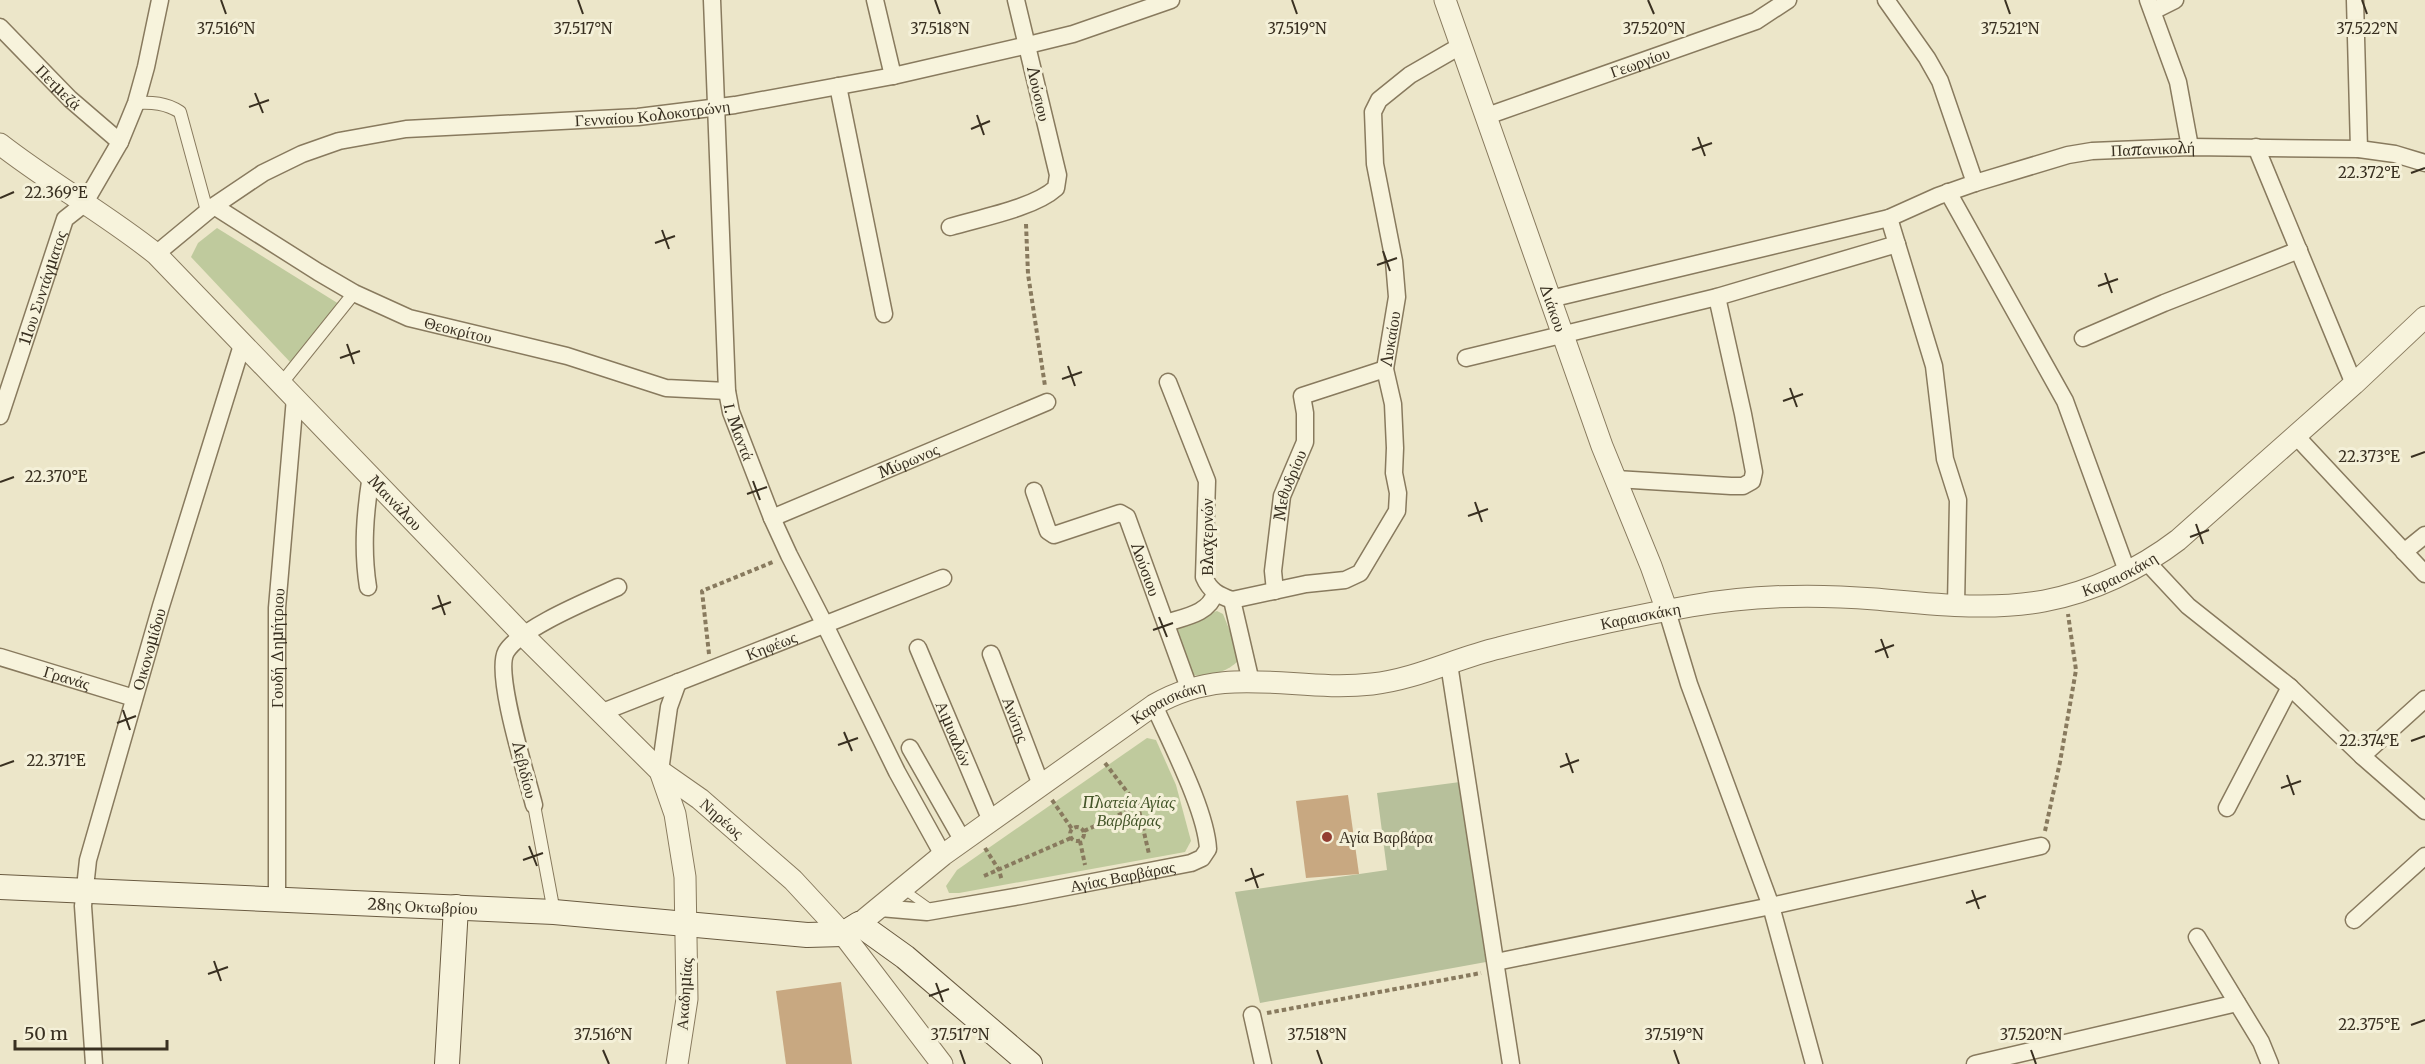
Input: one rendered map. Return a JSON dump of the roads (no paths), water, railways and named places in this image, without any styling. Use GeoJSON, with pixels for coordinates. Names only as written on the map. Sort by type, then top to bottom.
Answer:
{"type":"FeatureCollection","features":[{"type":"Feature","properties":{"kind":"main road","name":"28ης Οκτωβρίου"},"geometry":{"type":"LineString","coordinates":[[0,887],[554,912],[807,935],[851,929]]}},
{"type":"Feature","properties":{"kind":"main road"},"geometry":{"type":"LineString","coordinates":[[447,1064],[456,907]]}},
{"type":"Feature","properties":{"kind":"main road"},"geometry":{"type":"LineString","coordinates":[[851,929],[905,957],[1030,1064]]}},
{"type":"Feature","properties":{"kind":"street","name":"11ου Συντάγματος"},"geometry":{"type":"LineString","coordinates":[[0,416],[65,219],[84,204],[120,142],[136,103],[154,34],[160,0]]}},
{"type":"Feature","properties":{"kind":"street","name":"Ι. Μαντά"},"geometry":{"type":"LineString","coordinates":[[712,0],[727,391],[731,412],[772,518],[789,555],[897,772],[944,855]]}},
{"type":"Feature","properties":{"kind":"street"},"geometry":{"type":"LineString","coordinates":[[875,0],[893,75]]}},
{"type":"Feature","properties":{"kind":"street","name":"Λούσιου"},"geometry":{"type":"LineString","coordinates":[[950,226],[1030,203],[1048,195],[1056,188],[1058,175],[1016,0]]}},
{"type":"Feature","properties":{"kind":"street","name":"Γενναίου Κολοκοτρώνη"},"geometry":{"type":"LineString","coordinates":[[156,254],[210,209],[281,163],[321,147],[363,135],[431,127],[556,123],[638,117],[717,107],[838,86],[1028,45],[1073,34],[1171,0]]}},
{"type":"Feature","properties":{"kind":"street","name":"Διάκου"},"geometry":{"type":"LineString","coordinates":[[1445,0],[1562,334],[1666,611]]}},
{"type":"Feature","properties":{"kind":"street","name":"Γεωργίου"},"geometry":{"type":"LineString","coordinates":[[1487,116],[1756,21],[1788,0]]}},
{"type":"Feature","properties":{"kind":"street"},"geometry":{"type":"LineString","coordinates":[[1886,0],[1927,58],[1940,81],[1975,183]]}},
{"type":"Feature","properties":{"kind":"street"},"geometry":{"type":"LineString","coordinates":[[2175,0],[2150,5],[2178,82],[2190,147]]}},
{"type":"Feature","properties":{"kind":"street"},"geometry":{"type":"LineString","coordinates":[[2355,0],[2359,149]]}},
{"type":"Feature","properties":{"kind":"street","name":"Πετμεζά"},"geometry":{"type":"LineString","coordinates":[[0,27],[70,99],[120,142]]}},
{"type":"Feature","properties":{"kind":"street","name":"Λυκαίου"},"geometry":{"type":"LineString","coordinates":[[1232,600],[1306,584],[1345,579],[1360,573],[1397,511],[1393,404],[1385,369],[1397,297],[1394,261],[1375,164],[1373,112],[1379,100],[1410,75],[1462,45]]}},
{"type":"Feature","properties":{"kind":"street"},"geometry":{"type":"LineString","coordinates":[[838,86],[884,314]]}},
{"type":"Feature","properties":{"kind":"street"},"geometry":{"type":"LineString","coordinates":[[136,103],[162,104],[171,106],[180,112],[210,209]]}},
{"type":"Feature","properties":{"kind":"street","name":"Μαινάλου"},"geometry":{"type":"LineString","coordinates":[[0,144],[84,204],[130,233],[156,254],[242,345],[371,474],[524,636],[660,771],[675,814],[681,845],[685,877],[686,924]]}},
{"type":"Feature","properties":{"kind":"street","name":"Παπανικολή"},"geometry":{"type":"LineString","coordinates":[[1550,299],[1890,218],[1948,192],[2068,155],[2119,149],[2190,147],[2359,149],[2395,154],[2425,163]]}},
{"type":"Feature","properties":{"kind":"street"},"geometry":{"type":"LineString","coordinates":[[2256,147],[2354,384]]}},
{"type":"Feature","properties":{"kind":"street"},"geometry":{"type":"LineString","coordinates":[[1948,192],[2065,401],[2127,571]]}},
{"type":"Feature","properties":{"kind":"street","name":"Θεοκρίτου"},"geometry":{"type":"LineString","coordinates":[[210,209],[354,293],[409,318],[567,356],[666,388],[727,391]]}},
{"type":"Feature","properties":{"kind":"street"},"geometry":{"type":"LineString","coordinates":[[1890,218],[1934,366],[1945,459],[1958,500],[1956,606]]}},
{"type":"Feature","properties":{"kind":"street"},"geometry":{"type":"LineString","coordinates":[[1466,358],[1717,297],[1897,244]]}},
{"type":"Feature","properties":{"kind":"street"},"geometry":{"type":"LineString","coordinates":[[2083,338],[2164,303],[2299,250]]}},
{"type":"Feature","properties":{"kind":"street"},"geometry":{"type":"LineString","coordinates":[[288,391],[354,293]]}},
{"type":"Feature","properties":{"kind":"street"},"geometry":{"type":"LineString","coordinates":[[1616,479],[1728,486],[1743,486],[1752,481],[1754,472],[1745,423],[1717,297]]}},
{"type":"Feature","properties":{"kind":"street","name":"Καραισκάκη"},"geometry":{"type":"LineString","coordinates":[[851,929],[976,831],[1154,705],[1172,695],[1206,683],[1368,685],[1406,678],[1497,648],[1666,611],[1732,600],[1794,596],[1874,599],[1956,606],[2011,605],[2062,597],[2127,571],[2178,540],[2354,384],[2425,317]]}},
{"type":"Feature","properties":{"kind":"street","name":"Οικονομίδου"},"geometry":{"type":"LineString","coordinates":[[94,1064],[86,970],[83,889],[88,860],[134,698],[242,345]]}},
{"type":"Feature","properties":{"kind":"street","name":"Μεθυδρίου"},"geometry":{"type":"LineString","coordinates":[[1275,591],[1273,571],[1282,496],[1305,442],[1305,413],[1302,396],[1385,369]]}},
{"type":"Feature","properties":{"kind":"street","name":"Βλαχερνών"},"geometry":{"type":"LineString","coordinates":[[1168,382],[1207,481],[1204,577],[1208,586],[1215,593],[1232,600]]}},
{"type":"Feature","properties":{"kind":"street","name":"Γουδή Δημήτριου"},"geometry":{"type":"LineString","coordinates":[[277,900],[277,608],[288,391]]}},
{"type":"Feature","properties":{"kind":"street","name":"Μύρωνος"},"geometry":{"type":"LineString","coordinates":[[772,518],[1047,402]]}},
{"type":"Feature","properties":{"kind":"street"},"geometry":{"type":"LineString","coordinates":[[2296,436],[2425,574]]}},
{"type":"Feature","properties":{"kind":"street"},"geometry":{"type":"LineString","coordinates":[[368,587],[365,567],[364,515],[371,474]]}},
{"type":"Feature","properties":{"kind":"street","name":"Λούσιου"},"geometry":{"type":"LineString","coordinates":[[1034,491],[1048,531],[1054,535],[1120,513],[1127,517],[1189,688]]}},
{"type":"Feature","properties":{"kind":"street"},"geometry":{"type":"LineString","coordinates":[[2404,552],[2425,535]]}},
{"type":"Feature","properties":{"kind":"street"},"geometry":{"type":"LineString","coordinates":[[2146,561],[2188,606],[2290,687],[2362,756],[2425,811]]}},
{"type":"Feature","properties":{"kind":"street","name":"Κηφέως"},"geometry":{"type":"LineString","coordinates":[[600,713],[943,578]]}},
{"type":"Feature","properties":{"kind":"street","name":"Λεβιδίου"},"geometry":{"type":"LineString","coordinates":[[554,912],[534,805],[507,696],[503,672],[507,650],[524,636],[558,616],[618,587]]}},
{"type":"Feature","properties":{"kind":"street"},"geometry":{"type":"LineString","coordinates":[[1166,623],[1207,608],[1213,602],[1215,593]]}},
{"type":"Feature","properties":{"kind":"street"},"geometry":{"type":"LineString","coordinates":[[1232,600],[1251,682]]}},
{"type":"Feature","properties":{"kind":"street"},"geometry":{"type":"LineString","coordinates":[[1666,611],[1689,684],[1771,906],[1814,1064]]}},
{"type":"Feature","properties":{"kind":"street","name":"Αιμυαλών"},"geometry":{"type":"LineString","coordinates":[[918,648],[976,831]]}},
{"type":"Feature","properties":{"kind":"street","name":"Ανύτης"},"geometry":{"type":"LineString","coordinates":[[991,654],[1041,786]]}},
{"type":"Feature","properties":{"kind":"street","name":"Γρανάς"},"geometry":{"type":"LineString","coordinates":[[0,657],[134,698]]}},
{"type":"Feature","properties":{"kind":"street"},"geometry":{"type":"LineString","coordinates":[[1449,664],[1511,1064]]}},
{"type":"Feature","properties":{"kind":"street"},"geometry":{"type":"LineString","coordinates":[[660,771],[669,707],[678,682]]}},
{"type":"Feature","properties":{"kind":"street"},"geometry":{"type":"LineString","coordinates":[[2227,808],[2290,687]]}},
{"type":"Feature","properties":{"kind":"street"},"geometry":{"type":"LineString","coordinates":[[2362,756],[2425,699]]}},
{"type":"Feature","properties":{"kind":"street","name":"Αγίας Βαρβάρας"},"geometry":{"type":"LineString","coordinates":[[880,908],[908,912],[934,911],[1153,871],[1196,861],[1206,854],[1208,849],[1204,828],[1190,787],[1154,705]]}},
{"type":"Feature","properties":{"kind":"street"},"geometry":{"type":"LineString","coordinates":[[910,748],[976,831]]}},
{"type":"Feature","properties":{"kind":"street","name":"Νηρέως"},"geometry":{"type":"LineString","coordinates":[[660,771],[700,799],[851,929],[942,1064]]}},
{"type":"Feature","properties":{"kind":"street"},"geometry":{"type":"LineString","coordinates":[[1497,966],[2042,846]]}},
{"type":"Feature","properties":{"kind":"street"},"geometry":{"type":"LineString","coordinates":[[2354,920],[2425,856]]}},
{"type":"Feature","properties":{"kind":"street","name":"Ακαδημίας"},"geometry":{"type":"LineString","coordinates":[[677,1064],[687,999],[686,924]]}},
{"type":"Feature","properties":{"kind":"street"},"geometry":{"type":"LineString","coordinates":[[2197,937],[2260,1042],[2270,1064]]}},
{"type":"Feature","properties":{"kind":"street"},"geometry":{"type":"LineString","coordinates":[[1975,1064],[2237,1003]]}},
{"type":"Feature","properties":{"kind":"street"},"geometry":{"type":"LineString","coordinates":[[1252,1016],[1263,1064]]}},
{"type":"Feature","properties":{"kind":"lane"},"geometry":{"type":"LineString","coordinates":[[903,889],[934,911]]}},
{"type":"Feature","properties":{"kind":"place","name":"Αγία Βαρβάρα"},"geometry":{"type":"Point","coordinates":[1327,837]}},
{"type":"Feature","properties":{"kind":"park label","name":"Πλατεία Αγίας Βαρβάρας"},"geometry":{"type":"Point","coordinates":[1129,811]}}]}
